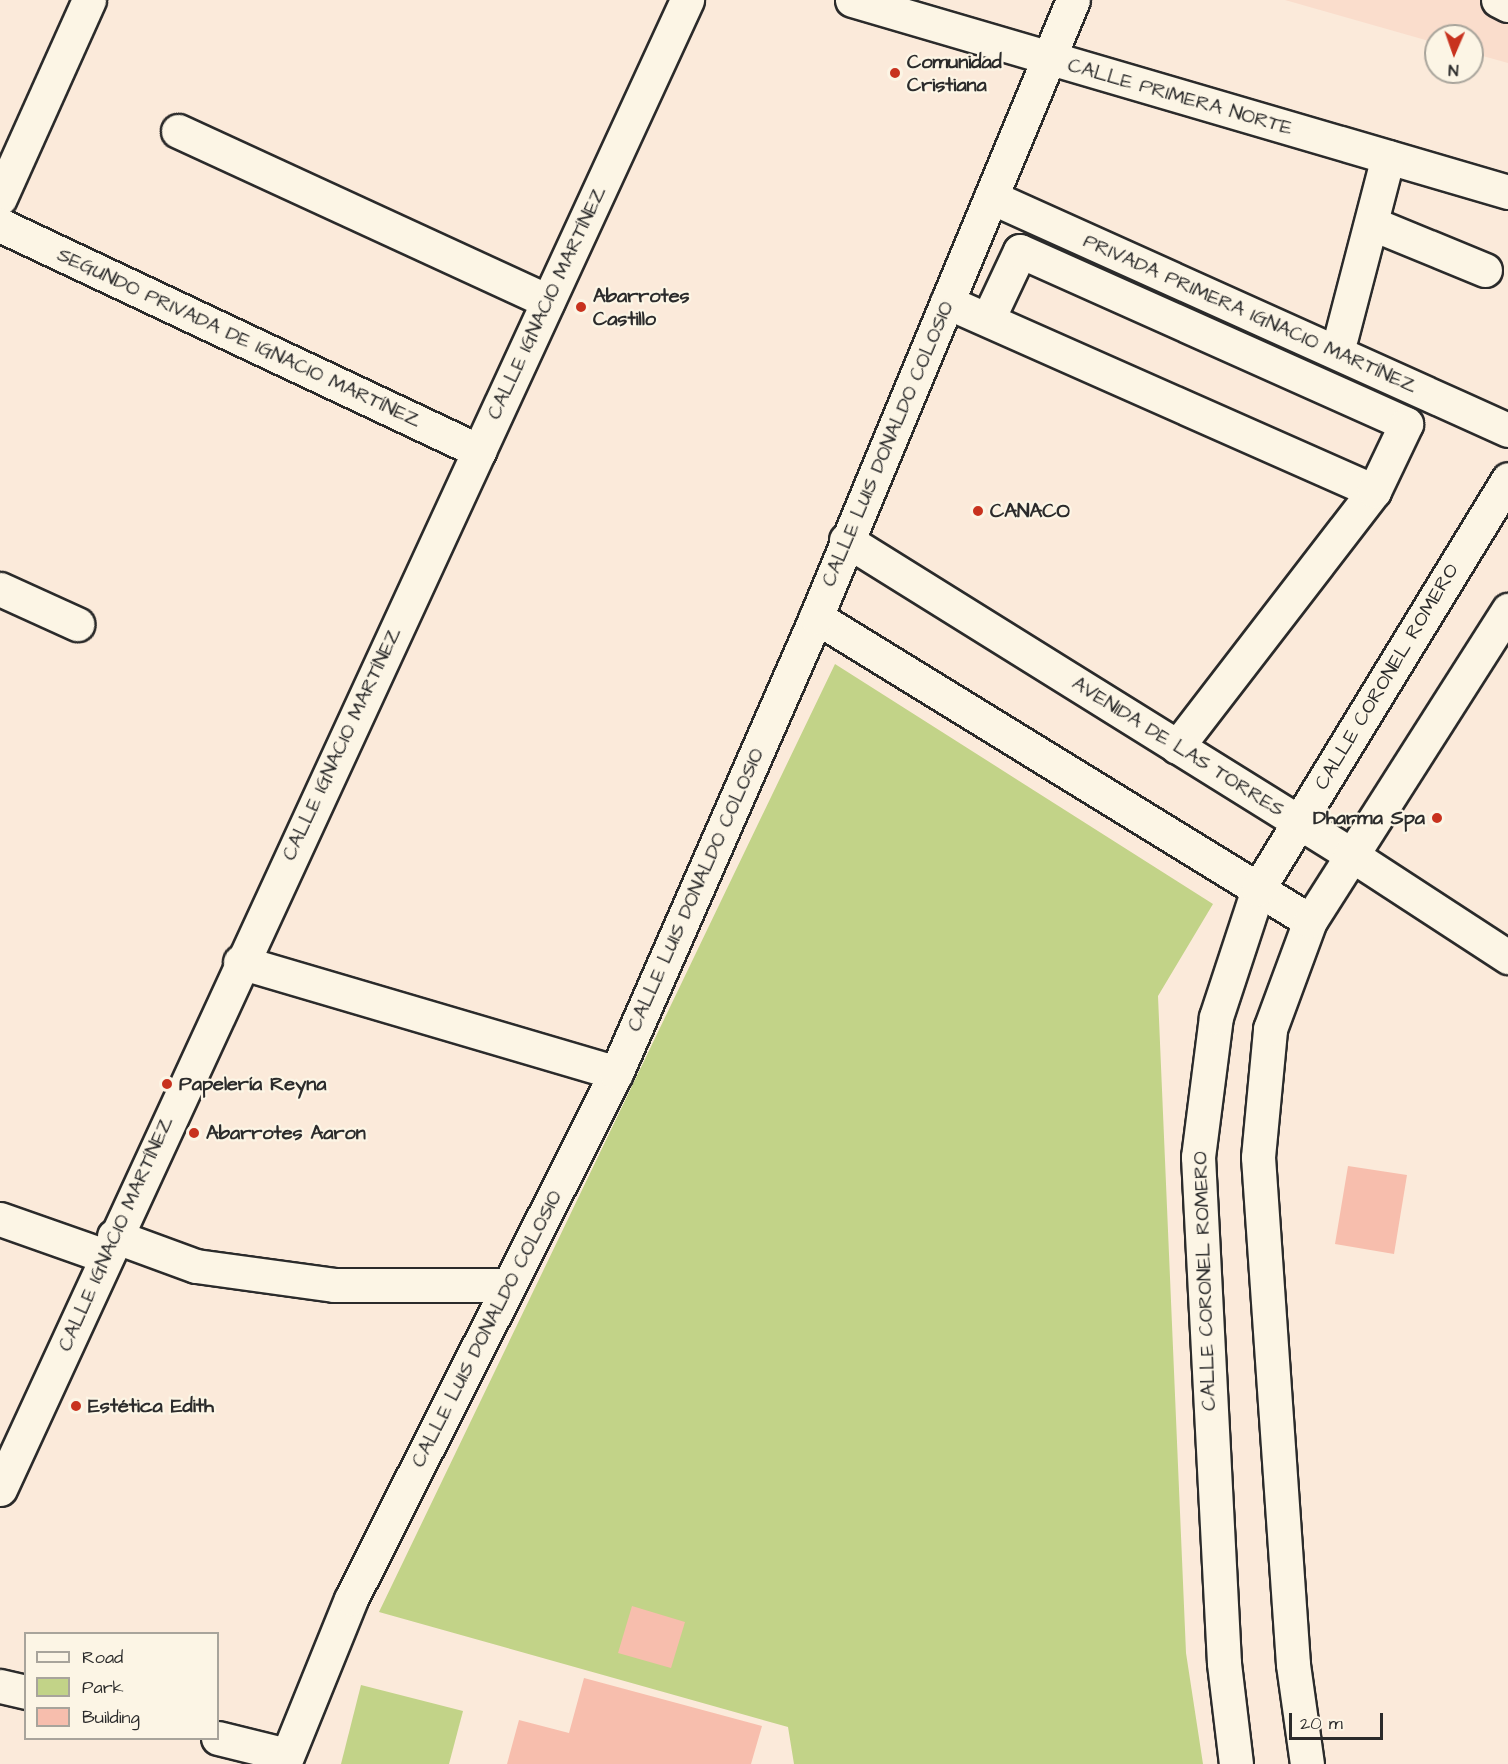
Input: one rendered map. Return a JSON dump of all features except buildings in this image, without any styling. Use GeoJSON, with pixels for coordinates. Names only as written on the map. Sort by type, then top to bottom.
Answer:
{"type":"FeatureCollection","features":[{"type":"Feature","properties":{"kind":"street"},"geometry":{"type":"LineString","coordinates":[[0,198],[89,0]]}},
{"type":"Feature","properties":{"kind":"street","name":"CALLE IGNACIO MARTÍNEZ"},"geometry":{"type":"LineString","coordinates":[[3,1475],[687,0]]}},
{"type":"Feature","properties":{"kind":"street","name":"CALLE PRIMERA NORTE"},"geometry":{"type":"LineString","coordinates":[[852,0],[1508,192]]}},
{"type":"Feature","properties":{"kind":"street","name":"CALLE LUIS DONALDO COLOSIO"},"geometry":{"type":"LineString","coordinates":[[285,1759],[351,1599],[615,1073],[816,617],[846,540],[1073,0]]}},
{"type":"Feature","properties":{"kind":"street"},"geometry":{"type":"LineString","coordinates":[[1498,0],[1508,5]]}},
{"type":"Feature","properties":{"kind":"street"},"geometry":{"type":"LineString","coordinates":[[178,131],[548,301]]}},
{"type":"Feature","properties":{"kind":"street"},"geometry":{"type":"LineString","coordinates":[[1341,337],[1373,224],[1388,158]]}},
{"type":"Feature","properties":{"kind":"street","name":"PRIVADA PRIMERA IGNACIO MARTÍNEZ"},"geometry":{"type":"LineString","coordinates":[[991,197],[1508,430]]}},
{"type":"Feature","properties":{"kind":"street"},"geometry":{"type":"LineString","coordinates":[[1373,224],[1485,270]]}},
{"type":"Feature","properties":{"kind":"street","name":"SEGUNDO PRIVADA DE IGNACIO MARTÍNEZ"},"geometry":{"type":"LineString","coordinates":[[0,225],[479,451]]}},
{"type":"Feature","properties":{"kind":"street"},"geometry":{"type":"LineString","coordinates":[[987,319],[1020,251],[1406,424],[1374,491],[1177,747]]}},
{"type":"Feature","properties":{"kind":"street"},"geometry":{"type":"LineString","coordinates":[[947,302],[1374,491]]}},
{"type":"Feature","properties":{"kind":"street","name":"CALLE CORONEL ROMERO"},"geometry":{"type":"LineString","coordinates":[[1236,1764],[1224,1662],[1198,1157],[1216,1017],[1258,889],[1508,479]]}},
{"type":"Feature","properties":{"kind":"street","name":"AVENIDA DE LAS TORRES"},"geometry":{"type":"LineString","coordinates":[[846,540],[1350,854],[1508,957]]}},
{"type":"Feature","properties":{"kind":"street"},"geometry":{"type":"LineString","coordinates":[[0,589],[77,624]]}},
{"type":"Feature","properties":{"kind":"street"},"geometry":{"type":"LineString","coordinates":[[816,617],[1310,921]]}},
{"type":"Feature","properties":{"kind":"street"},"geometry":{"type":"LineString","coordinates":[[1307,1764],[1293,1664],[1257,1157],[1270,1029],[1310,921],[1350,854],[1506,619]]}},
{"type":"Feature","properties":{"kind":"street"},"geometry":{"type":"LineString","coordinates":[[240,962],[615,1073]]}},
{"type":"Feature","properties":{"kind":"street"},"geometry":{"type":"LineString","coordinates":[[0,1219],[196,1266],[334,1285],[508,1285]]}},
{"type":"Feature","properties":{"kind":"street"},"geometry":{"type":"LineString","coordinates":[[0,1686],[24,1692]]}},
{"type":"Feature","properties":{"kind":"street"},"geometry":{"type":"LineString","coordinates":[[219,1738],[285,1759]]}},
{"type":"Feature","properties":{"kind":"shaded area"},"geometry":{"type":"Polygon","coordinates":[[[1285,0],[1508,0],[1508,63],[1484,56],[1484,24],[1424,24],[1424,40],[1285,0]]]}},
{"type":"Feature","properties":{"kind":"green space"},"geometry":{"type":"Polygon","coordinates":[[[835,664],[1213,904],[1158,996],[1186,1653],[1203,1764],[794,1764],[788,1727],[379,1612],[835,664]]]}},
{"type":"Feature","properties":{"kind":"green space"},"geometry":{"type":"Polygon","coordinates":[[[361,1685],[463,1711],[449,1764],[341,1764],[361,1685]]]}},
{"type":"Feature","properties":{"kind":"place","name":"Comunidad Cristiana"},"geometry":{"type":"Point","coordinates":[895,73]}},
{"type":"Feature","properties":{"kind":"place","name":"Abarrotes Castillo"},"geometry":{"type":"Point","coordinates":[581,307]}},
{"type":"Feature","properties":{"kind":"place","name":"CANACO"},"geometry":{"type":"Point","coordinates":[978,511]}},
{"type":"Feature","properties":{"kind":"place","name":"Dharma Spa"},"geometry":{"type":"Point","coordinates":[1437,818]}},
{"type":"Feature","properties":{"kind":"place","name":"Papelería Reyna"},"geometry":{"type":"Point","coordinates":[167,1084]}},
{"type":"Feature","properties":{"kind":"place","name":"Abarrotes Aaron"},"geometry":{"type":"Point","coordinates":[194,1133]}},
{"type":"Feature","properties":{"kind":"place","name":"Estética Edith"},"geometry":{"type":"Point","coordinates":[76,1406]}}]}
